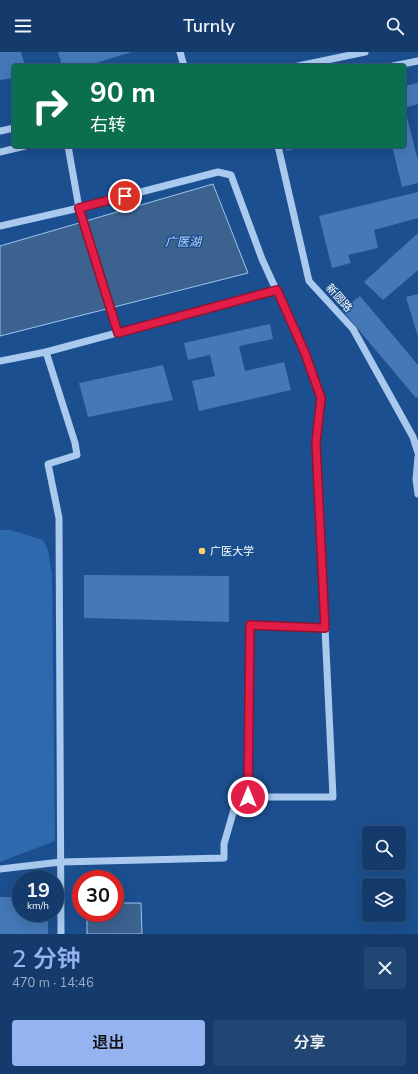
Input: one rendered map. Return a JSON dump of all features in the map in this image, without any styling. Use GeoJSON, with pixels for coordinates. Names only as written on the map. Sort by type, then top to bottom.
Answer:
{"type":"FeatureCollection","features":[{"type":"Feature","properties":{"kind":"street"},"geometry":{"type":"LineString","coordinates":[[180,52],[183,64]]}},
{"type":"Feature","properties":{"kind":"street"},"geometry":{"type":"LineString","coordinates":[[308,64],[365,52]]}},
{"type":"Feature","properties":{"kind":"street"},"geometry":{"type":"LineString","coordinates":[[401,64],[418,60]]}},
{"type":"Feature","properties":{"kind":"street"},"geometry":{"type":"LineString","coordinates":[[0,131],[12,128]]}},
{"type":"Feature","properties":{"kind":"street"},"geometry":{"type":"LineString","coordinates":[[0,152],[17,148]]}},
{"type":"Feature","properties":{"kind":"street"},"geometry":{"type":"LineString","coordinates":[[68,148],[79,208],[118,333]]}},
{"type":"Feature","properties":{"kind":"street","name":"新圆路"},"geometry":{"type":"LineString","coordinates":[[278,148],[309,281],[352,329],[413,438],[418,453]]}},
{"type":"Feature","properties":{"kind":"street"},"geometry":{"type":"LineString","coordinates":[[0,226],[79,208],[218,172],[231,175],[262,259],[305,353],[321,398],[316,443],[333,797],[248,797],[235,806],[224,844],[224,858],[61,862],[0,870]]}},
{"type":"Feature","properties":{"kind":"street"},"geometry":{"type":"LineString","coordinates":[[0,361],[46,352],[277,290]]}},
{"type":"Feature","properties":{"kind":"street"},"geometry":{"type":"LineString","coordinates":[[46,352],[75,443],[77,455],[48,464],[59,518],[61,934]]}},
{"type":"Feature","properties":{"kind":"street"},"geometry":{"type":"LineString","coordinates":[[418,457],[416,479],[418,494]]}},
{"type":"Feature","properties":{"kind":"street"},"geometry":{"type":"LineString","coordinates":[[248,797],[250,625],[325,628]]}},
{"type":"Feature","properties":{"kind":"shaded area"},"geometry":{"type":"Polygon","coordinates":[[[0,530],[11,530],[43,540],[48,550],[52,575],[55,841],[0,862],[0,530]]]}},
{"type":"Feature","properties":{"kind":"water","name":"广医湖"},"geometry":{"type":"Polygon","coordinates":[[[213,184],[248,273],[0,336],[0,246],[213,184]]]}},
{"type":"Feature","properties":{"kind":"water"},"geometry":{"type":"Polygon","coordinates":[[[124,903],[141,903],[142,934],[87,934],[87,922],[124,922],[124,903]]]}},
{"type":"Feature","properties":{"kind":"building"},"geometry":{"type":"Polygon","coordinates":[[[0,52],[21,52],[24,64],[12,64],[12,78],[0,80],[0,52]]]}},
{"type":"Feature","properties":{"kind":"building"},"geometry":{"type":"Polygon","coordinates":[[[58,52],[132,52],[93,64],[61,64],[58,52]]]}},
{"type":"Feature","properties":{"kind":"building"},"geometry":{"type":"Polygon","coordinates":[[[418,83],[418,104],[406,107],[406,86],[418,83]]]}},
{"type":"Feature","properties":{"kind":"building"},"geometry":{"type":"Polygon","coordinates":[[[406,113],[418,161],[418,183],[402,187],[392,148],[406,148],[406,113]]]}},
{"type":"Feature","properties":{"kind":"building"},"geometry":{"type":"Polygon","coordinates":[[[286,148],[297,148],[287,151],[286,148]]]}},
{"type":"Feature","properties":{"kind":"building"},"geometry":{"type":"Polygon","coordinates":[[[418,192],[418,218],[374,230],[378,248],[348,255],[351,263],[332,268],[319,216],[418,192]]]}},
{"type":"Feature","properties":{"kind":"building"},"geometry":{"type":"Polygon","coordinates":[[[418,233],[418,270],[383,300],[364,282],[418,233]]]}},
{"type":"Feature","properties":{"kind":"building"},"geometry":{"type":"Polygon","coordinates":[[[418,294],[418,337],[406,297],[418,294]]]}},
{"type":"Feature","properties":{"kind":"building"},"geometry":{"type":"Polygon","coordinates":[[[360,296],[418,365],[418,397],[416,398],[342,310],[360,296]]]}},
{"type":"Feature","properties":{"kind":"building"},"geometry":{"type":"Polygon","coordinates":[[[270,324],[273,339],[239,346],[245,371],[284,362],[291,390],[199,411],[192,381],[215,376],[210,355],[188,360],[184,343],[270,324]]]}},
{"type":"Feature","properties":{"kind":"building"},"geometry":{"type":"Polygon","coordinates":[[[163,365],[173,400],[88,417],[79,383],[163,365]]]}},
{"type":"Feature","properties":{"kind":"building"},"geometry":{"type":"Polygon","coordinates":[[[84,575],[229,576],[229,622],[84,618],[84,575]]]}},
{"type":"Feature","properties":{"kind":"building"},"geometry":{"type":"Polygon","coordinates":[[[0,897],[12,897],[12,922],[48,922],[48,934],[0,934],[0,897]]]}},
{"type":"Feature","properties":{"kind":"place","name":"广医大学"},"geometry":{"type":"Point","coordinates":[202,551]}},
{"type":"Feature","properties":{"kind":"route"},"geometry":{"type":"LineString","coordinates":[[125,196],[79,208],[118,333],[277,290],[305,353],[321,398],[316,443],[325,628],[250,625],[248,797]]}}]}
